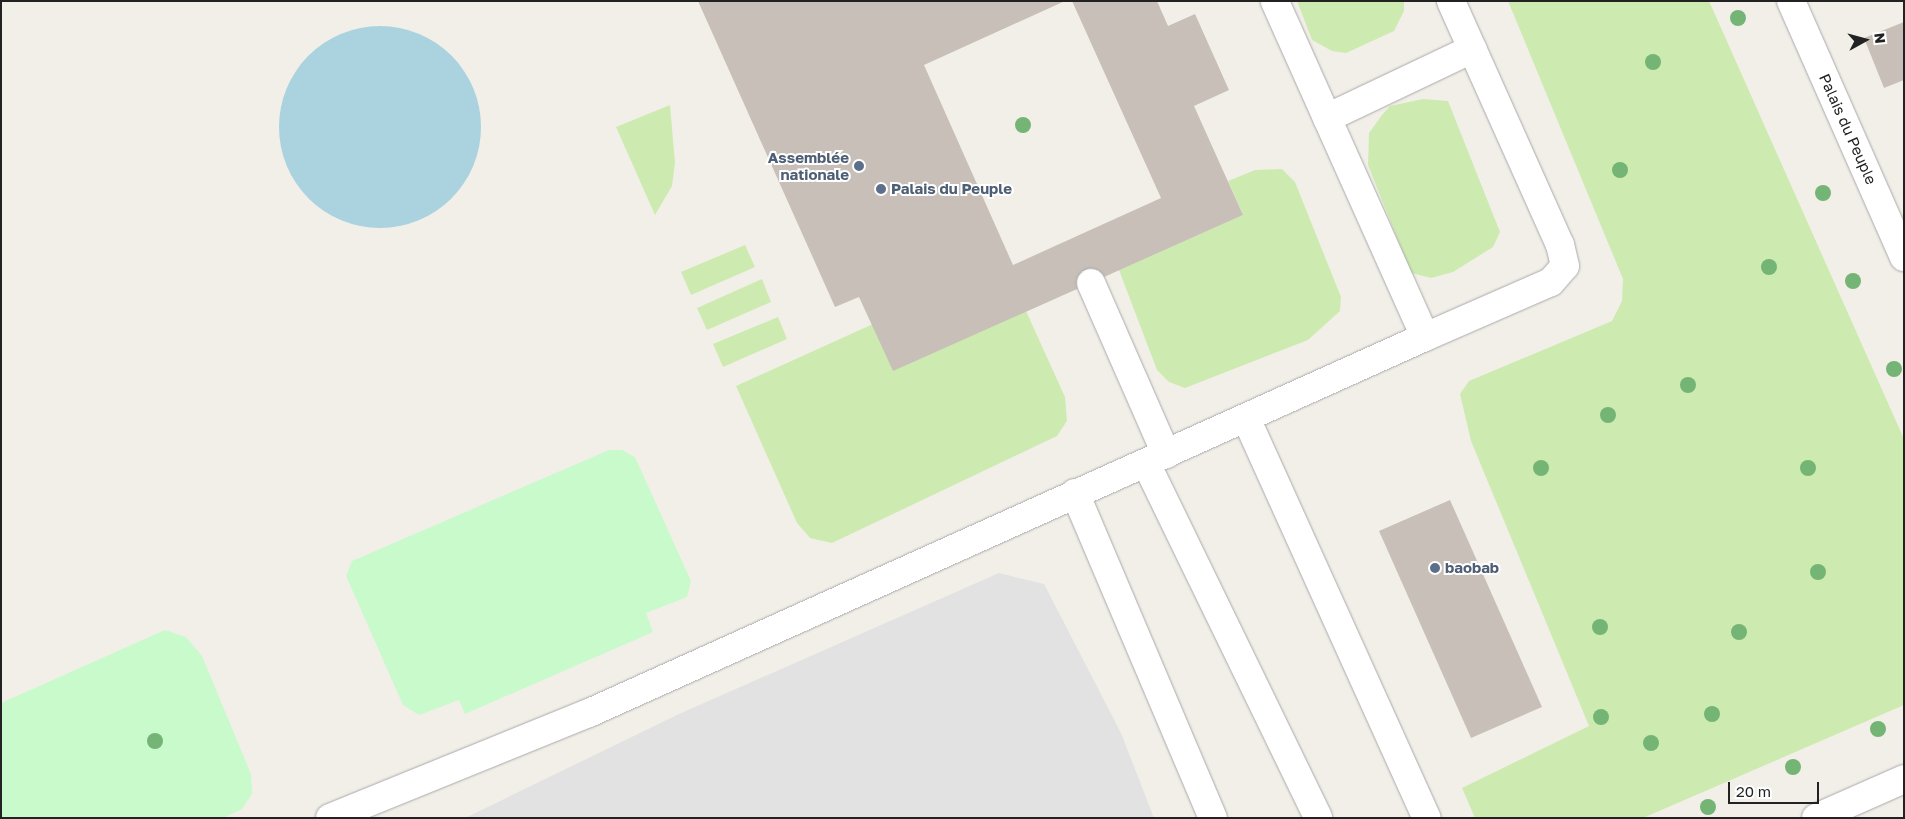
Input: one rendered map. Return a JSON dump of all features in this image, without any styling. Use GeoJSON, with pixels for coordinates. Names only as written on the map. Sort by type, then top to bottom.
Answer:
{"type":"FeatureCollection","features":[{"type":"Feature","properties":{"kind":"street"},"geometry":{"type":"LineString","coordinates":[[1275,1],[1425,338]]}},
{"type":"Feature","properties":{"kind":"street"},"geometry":{"type":"LineString","coordinates":[[330,818],[590,713],[1551,282],[1564,266],[1560,245],[1451,1]]}},
{"type":"Feature","properties":{"kind":"street","name":"Palais du Peuple"},"geometry":{"type":"LineString","coordinates":[[1791,1],[1904,258]]}},
{"type":"Feature","properties":{"kind":"street"},"geometry":{"type":"LineString","coordinates":[[1327,118],[1472,49]]}},
{"type":"Feature","properties":{"kind":"street"},"geometry":{"type":"LineString","coordinates":[[1091,283],[1156,458],[1318,818]]}},
{"type":"Feature","properties":{"kind":"street"},"geometry":{"type":"LineString","coordinates":[[1246,418],[1427,818]]}},
{"type":"Feature","properties":{"kind":"street"},"geometry":{"type":"LineString","coordinates":[[1075,494],[1213,818]]}},
{"type":"Feature","properties":{"kind":"street"},"geometry":{"type":"LineString","coordinates":[[1816,818],[1904,779]]}},
{"type":"Feature","properties":{"kind":"green space"},"geometry":{"type":"Polygon","coordinates":[[[1297,1],[1404,1],[1404,11],[1394,31],[1346,53],[1332,51],[1312,40],[1297,1]]]}},
{"type":"Feature","properties":{"kind":"green space"},"geometry":{"type":"Polygon","coordinates":[[[1508,1],[1709,1],[1904,439],[1904,705],[1643,818],[1475,818],[1462,788],[1589,726],[1471,441],[1460,394],[1469,381],[1612,321],[1622,301],[1623,279],[1508,1]]]}},
{"type":"Feature","properties":{"kind":"green space"},"geometry":{"type":"Polygon","coordinates":[[[1423,99],[1448,101],[1500,232],[1493,247],[1453,272],[1431,278],[1411,273],[1368,165],[1369,133],[1382,115],[1390,106],[1423,99]]]}},
{"type":"Feature","properties":{"kind":"green space"},"geometry":{"type":"Polygon","coordinates":[[[670,105],[675,163],[672,186],[655,215],[616,127],[670,105]]]}},
{"type":"Feature","properties":{"kind":"green space"},"geometry":{"type":"Polygon","coordinates":[[[1282,169],[1295,182],[1341,297],[1340,311],[1308,340],[1185,388],[1169,382],[1157,370],[1119,270],[1243,215],[1228,181],[1255,170],[1282,169]]]}},
{"type":"Feature","properties":{"kind":"green space"},"geometry":{"type":"Polygon","coordinates":[[[745,245],[755,267],[691,295],[681,272],[745,245]]]}},
{"type":"Feature","properties":{"kind":"green space"},"geometry":{"type":"Polygon","coordinates":[[[762,279],[771,302],[707,330],[697,308],[762,279]]]}},
{"type":"Feature","properties":{"kind":"green space"},"geometry":{"type":"Polygon","coordinates":[[[1026,311],[1065,397],[1067,421],[1057,436],[832,543],[810,538],[797,523],[736,386],[873,324],[1026,311]]]}},
{"type":"Feature","properties":{"kind":"green space"},"geometry":{"type":"Polygon","coordinates":[[[778,317],[787,339],[723,367],[713,344],[778,317]]]}},
{"type":"Feature","properties":{"kind":"green space"},"geometry":{"type":"Polygon","coordinates":[[[609,450],[622,450],[635,457],[691,581],[687,597],[646,613],[653,632],[465,714],[459,700],[419,715],[403,705],[346,576],[352,561],[609,450]]]}},
{"type":"Feature","properties":{"kind":"green space"},"geometry":{"type":"Polygon","coordinates":[[[165,630],[186,637],[202,656],[251,774],[252,794],[242,809],[223,818],[1,818],[1,703],[165,630]]]}},
{"type":"Feature","properties":{"kind":"shaded area"},"geometry":{"type":"Polygon","coordinates":[[[999,573],[1044,584],[1121,733],[1154,818],[465,818],[679,714],[999,573]]]}},
{"type":"Feature","properties":{"kind":"water"},"geometry":{"type":"Polygon","coordinates":[[[380,26],[400,28],[419,34],[436,43],[458,63],[473,88],[479,107],[481,127],[479,147],[473,166],[464,183],[444,205],[419,220],[400,226],[380,228],[360,226],[341,220],[324,211],[302,191],[287,166],[281,147],[279,127],[281,107],[287,88],[296,71],[316,49],[341,34],[360,28],[380,26]]]}},
{"type":"Feature","properties":{"kind":"building","name":"Palais du Peuple"},"geometry":{"type":"Polygon","coordinates":[[[698,1],[1065,1],[924,65],[1013,265],[1161,198],[1072,1],[1157,1],[1168,26],[1195,14],[1229,90],[1194,106],[1243,215],[893,371],[859,297],[835,307],[698,1]]]}},
{"type":"Feature","properties":{"kind":"building"},"geometry":{"type":"Polygon","coordinates":[[[1904,22],[1904,80],[1884,88],[1864,38],[1904,22]]]}},
{"type":"Feature","properties":{"kind":"building"},"geometry":{"type":"Polygon","coordinates":[[[1450,500],[1542,707],[1471,738],[1379,531],[1450,500]]]}},
{"type":"Feature","properties":{"kind":"place","name":"Assemblée nationale"},"geometry":{"type":"Point","coordinates":[859,166]}},
{"type":"Feature","properties":{"kind":"place","name":"Palais du Peuple"},"geometry":{"type":"Point","coordinates":[881,189]}},
{"type":"Feature","properties":{"kind":"place","name":"baobab"},"geometry":{"type":"Point","coordinates":[1435,568]}}]}
